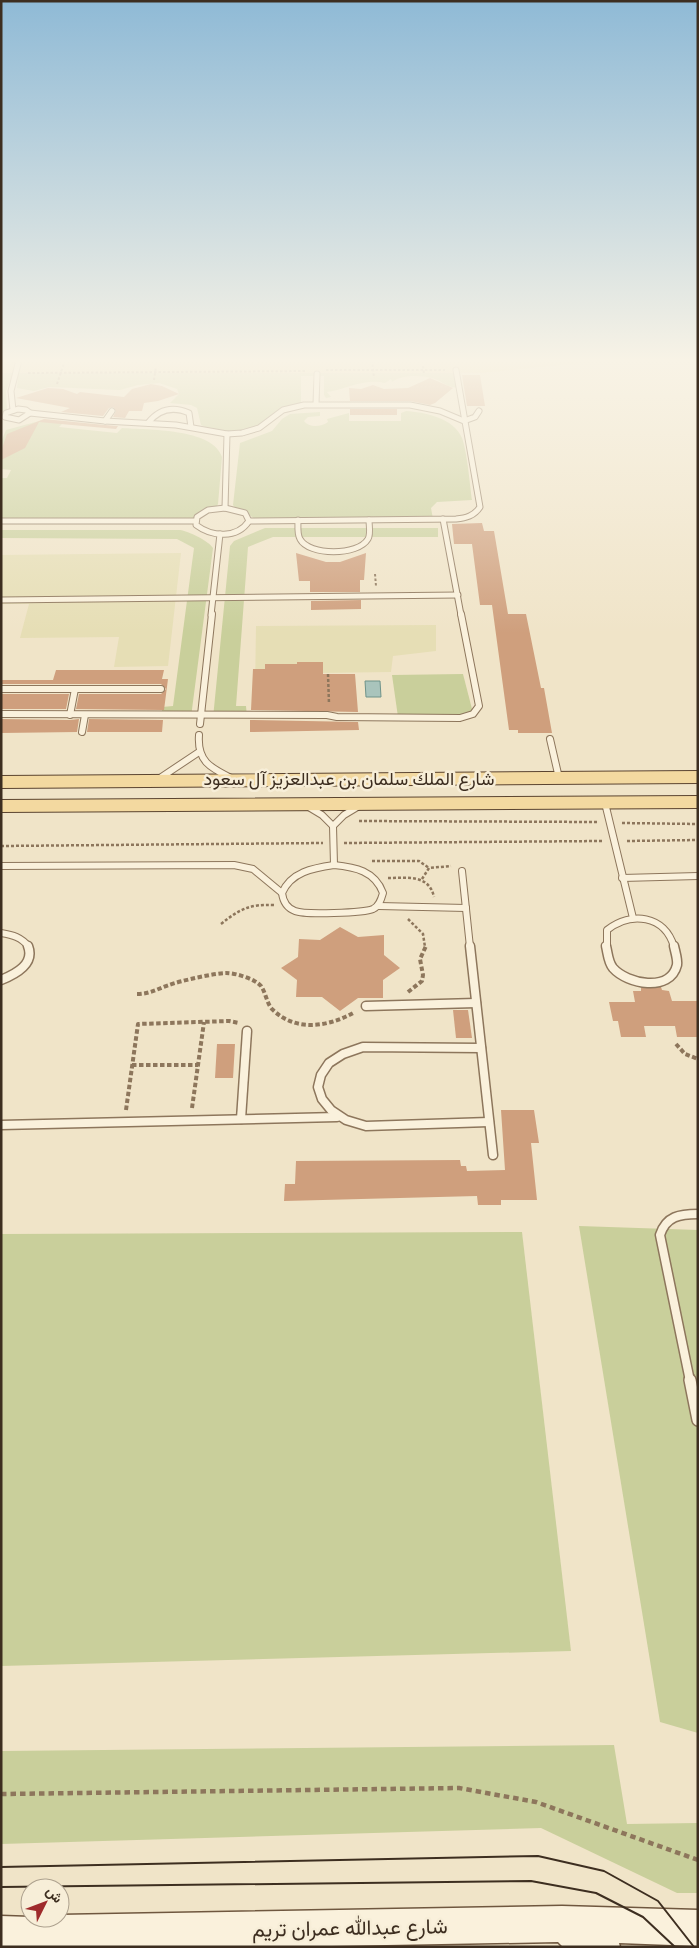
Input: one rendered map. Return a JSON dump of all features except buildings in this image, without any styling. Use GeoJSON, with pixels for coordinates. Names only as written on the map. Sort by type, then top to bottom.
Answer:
{"type":"FeatureCollection","features":[{"type":"Feature","properties":{"kind":"main road","name":"شارع الملك سلمان بن عبدالعزيز آل سعود"},"geometry":{"type":"LineString","coordinates":[[1,782],[698,777]]}},
{"type":"Feature","properties":{"kind":"main road"},"geometry":{"type":"LineString","coordinates":[[75,806],[95,798],[110,795],[289,793],[299,789],[299,785],[290,780]]}},
{"type":"Feature","properties":{"kind":"main road","name":"شارع الملك سلمان بن عبدالعزيز آل سعود"},"geometry":{"type":"LineString","coordinates":[[1,806],[698,802]]}},
{"type":"Feature","properties":{"kind":"street","name":"شارع عبدالله عمران تريم"},"geometry":{"type":"LineString","coordinates":[[1,1934],[586,1936],[677,1934]]}},
{"type":"Feature","properties":{"kind":"lane"},"geometry":{"type":"LineString","coordinates":[[224,508],[226,451]]}},
{"type":"Feature","properties":{"kind":"lane"},"geometry":{"type":"LineString","coordinates":[[195,521],[200,528],[220,534],[243,528],[249,521],[465,518],[478,512],[480,507],[470,451]]}},
{"type":"Feature","properties":{"kind":"lane"},"geometry":{"type":"LineString","coordinates":[[195,521],[201,513],[224,508],[239,511],[248,517],[249,521]]}},
{"type":"Feature","properties":{"kind":"lane"},"geometry":{"type":"LineString","coordinates":[[1,714],[468,717],[478,711],[479,706],[443,519]]}},
{"type":"Feature","properties":{"kind":"lane"},"geometry":{"type":"LineString","coordinates":[[298,520],[298,536],[305,544],[315,549],[336,552],[350,550],[366,542],[369,535],[369,520]]}},
{"type":"Feature","properties":{"kind":"lane"},"geometry":{"type":"LineString","coordinates":[[1,521],[195,521]]}},
{"type":"Feature","properties":{"kind":"lane"},"geometry":{"type":"LineString","coordinates":[[200,724],[220,534]]}},
{"type":"Feature","properties":{"kind":"lane"},"geometry":{"type":"LineString","coordinates":[[1,600],[458,595]]}},
{"type":"Feature","properties":{"kind":"lane"},"geometry":{"type":"LineString","coordinates":[[1,689],[161,689]]}},
{"type":"Feature","properties":{"kind":"lane"},"geometry":{"type":"LineString","coordinates":[[70,714],[75,689]]}},
{"type":"Feature","properties":{"kind":"lane"},"geometry":{"type":"LineString","coordinates":[[82,732],[85,715]]}},
{"type":"Feature","properties":{"kind":"lane"},"geometry":{"type":"LineString","coordinates":[[199,735],[198,752],[212,768],[235,780]]}},
{"type":"Feature","properties":{"kind":"lane"},"geometry":{"type":"LineString","coordinates":[[550,740],[559,778]]}},
{"type":"Feature","properties":{"kind":"lane"},"geometry":{"type":"LineString","coordinates":[[155,781],[179,767],[198,752]]}},
{"type":"Feature","properties":{"kind":"lane"},"geometry":{"type":"LineString","coordinates":[[605,803],[632,918]]}},
{"type":"Feature","properties":{"kind":"lane"},"geometry":{"type":"LineString","coordinates":[[303,804],[322,815],[333,826]]}},
{"type":"Feature","properties":{"kind":"lane"},"geometry":{"type":"LineString","coordinates":[[334,865],[333,826],[344,815],[362,804]]}},
{"type":"Feature","properties":{"kind":"lane"},"geometry":{"type":"LineString","coordinates":[[1,866],[234,865],[253,869],[282,893],[287,906],[292,911],[300,913],[361,912],[371,911],[379,906],[466,908]]}},
{"type":"Feature","properties":{"kind":"lane"},"geometry":{"type":"LineString","coordinates":[[282,893],[284,887],[294,876],[312,868],[334,865],[364,871],[378,880],[382,886],[383,893],[379,906]]}},
{"type":"Feature","properties":{"kind":"lane"},"geometry":{"type":"LineString","coordinates":[[459,868],[466,908],[493,1155]]}},
{"type":"Feature","properties":{"kind":"lane"},"geometry":{"type":"LineString","coordinates":[[622,878],[698,876]]}},
{"type":"Feature","properties":{"kind":"lane"},"geometry":{"type":"LineString","coordinates":[[632,918],[658,924],[670,934],[677,965],[670,976],[663,980],[644,983],[625,978],[612,967],[608,960],[607,930],[617,922],[632,918]]}},
{"type":"Feature","properties":{"kind":"lane"},"geometry":{"type":"LineString","coordinates":[[1,933],[20,937],[30,947],[31,954],[25,967],[14,976],[1,980]]}},
{"type":"Feature","properties":{"kind":"lane"},"geometry":{"type":"LineString","coordinates":[[366,1006],[476,1004]]}},
{"type":"Feature","properties":{"kind":"lane"},"geometry":{"type":"LineString","coordinates":[[241,1119],[247,1031]]}},
{"type":"Feature","properties":{"kind":"lane"},"geometry":{"type":"LineString","coordinates":[[481,1048],[363,1047],[349,1050],[336,1056],[326,1064],[320,1074],[318,1086],[320,1097],[327,1108],[338,1117],[351,1123],[366,1126],[490,1122]]}},
{"type":"Feature","properties":{"kind":"lane"},"geometry":{"type":"LineString","coordinates":[[1,1125],[338,1117]]}},
{"type":"Feature","properties":{"kind":"lane"},"geometry":{"type":"LineString","coordinates":[[698,1214],[673,1216],[666,1220],[661,1227],[660,1235],[698,1420]]}},
{"type":"Feature","properties":{"kind":"path"},"geometry":{"type":"LineString","coordinates":[[328,674],[329,715]]}},
{"type":"Feature","properties":{"kind":"path"},"geometry":{"type":"LineString","coordinates":[[1,846],[698,840]]}},
{"type":"Feature","properties":{"kind":"path"},"geometry":{"type":"LineString","coordinates":[[372,861],[414,860],[424,863],[429,868]]}},
{"type":"Feature","properties":{"kind":"path"},"geometry":{"type":"LineString","coordinates":[[422,879],[424,872],[429,868],[459,868]]}},
{"type":"Feature","properties":{"kind":"path"},"geometry":{"type":"LineString","coordinates":[[364,871],[389,878],[422,879],[431,886],[434,893],[434,907]]}},
{"type":"Feature","properties":{"kind":"path"},"geometry":{"type":"LineString","coordinates":[[221,924],[242,908],[252,904],[287,906]]}},
{"type":"Feature","properties":{"kind":"path"},"geometry":{"type":"LineString","coordinates":[[394,1006],[398,998],[419,985],[422,981],[423,975],[420,959],[426,945],[423,934],[400,906]]}},
{"type":"Feature","properties":{"kind":"path"},"geometry":{"type":"LineString","coordinates":[[137,994],[150,994],[171,984],[226,972],[254,980],[260,986],[272,1010],[295,1023],[306,1025],[328,1024],[339,1021],[366,1006]]}},
{"type":"Feature","properties":{"kind":"path"},"geometry":{"type":"LineString","coordinates":[[190,1120],[204,1022]]}},
{"type":"Feature","properties":{"kind":"path"},"geometry":{"type":"LineString","coordinates":[[125,1122],[138,1024],[237,1022],[247,1031]]}},
{"type":"Feature","properties":{"kind":"path"},"geometry":{"type":"LineString","coordinates":[[676,1044],[685,1054],[698,1058]]}},
{"type":"Feature","properties":{"kind":"path"},"geometry":{"type":"LineString","coordinates":[[132,1065],[198,1065]]}},
{"type":"Feature","properties":{"kind":"path"},"geometry":{"type":"LineString","coordinates":[[1,1794],[459,1788],[536,1802],[698,1860]]}},
{"type":"Feature","properties":{"kind":"shaded area"},"geometry":{"type":"Polygon","coordinates":[[[181,553],[168,666],[114,667],[119,637],[20,638],[29,604],[1,604],[1,555],[181,553]]]}},
{"type":"Feature","properties":{"kind":"shaded area"},"geometry":{"type":"Polygon","coordinates":[[[436,625],[436,651],[393,656],[391,672],[318,673],[255,689],[256,626],[436,625]]]}},
{"type":"Feature","properties":{"kind":"green space"},"geometry":{"type":"Polygon","coordinates":[[[1,451],[218,451],[222,457],[218,504],[215,510],[207,511],[194,519],[1,522],[1,478],[7,478],[11,470],[1,469],[1,451]]]}},
{"type":"Feature","properties":{"kind":"green space"},"geometry":{"type":"Polygon","coordinates":[[[239,451],[465,451],[472,500],[437,502],[431,508],[433,519],[255,519],[245,512],[236,509],[233,505],[239,451]]]}},
{"type":"Feature","properties":{"kind":"green space"},"geometry":{"type":"Polygon","coordinates":[[[265,528],[438,528],[438,537],[273,537],[248,547],[236,706],[246,706],[247,717],[213,718],[230,546],[234,541],[265,528]]]}},
{"type":"Feature","properties":{"kind":"green space"},"geometry":{"type":"Polygon","coordinates":[[[1,530],[180,530],[188,532],[211,545],[213,548],[191,717],[162,717],[162,707],[173,706],[194,548],[177,539],[1,538],[1,530]]]}},
{"type":"Feature","properties":{"kind":"green space"},"geometry":{"type":"Polygon","coordinates":[[[463,674],[472,709],[470,714],[459,719],[398,717],[392,675],[463,674]]]}},
{"type":"Feature","properties":{"kind":"green space"},"geometry":{"type":"Polygon","coordinates":[[[579,1226],[698,1230],[698,1733],[660,1722],[579,1226]]]}},
{"type":"Feature","properties":{"kind":"green space"},"geometry":{"type":"Polygon","coordinates":[[[522,1232],[571,1651],[1,1666],[1,1234],[522,1232]]]}},
{"type":"Feature","properties":{"kind":"green space"},"geometry":{"type":"Polygon","coordinates":[[[614,1745],[627,1824],[698,1823],[698,1893],[677,1893],[541,1828],[1,1844],[1,1751],[614,1745]]]}},
{"type":"Feature","properties":{"kind":"water"},"geometry":{"type":"Polygon","coordinates":[[[365,681],[380,681],[381,697],[366,697],[365,681]]]}},
{"type":"Feature","properties":{"kind":"tram line"},"geometry":{"type":"LineString","coordinates":[[1,1867],[538,1856],[604,1871],[658,1901],[694,1947]]}},
{"type":"Feature","properties":{"kind":"tram line"},"geometry":{"type":"LineString","coordinates":[[1,1887],[531,1881],[596,1893],[643,1917],[675,1947]]}}]}
